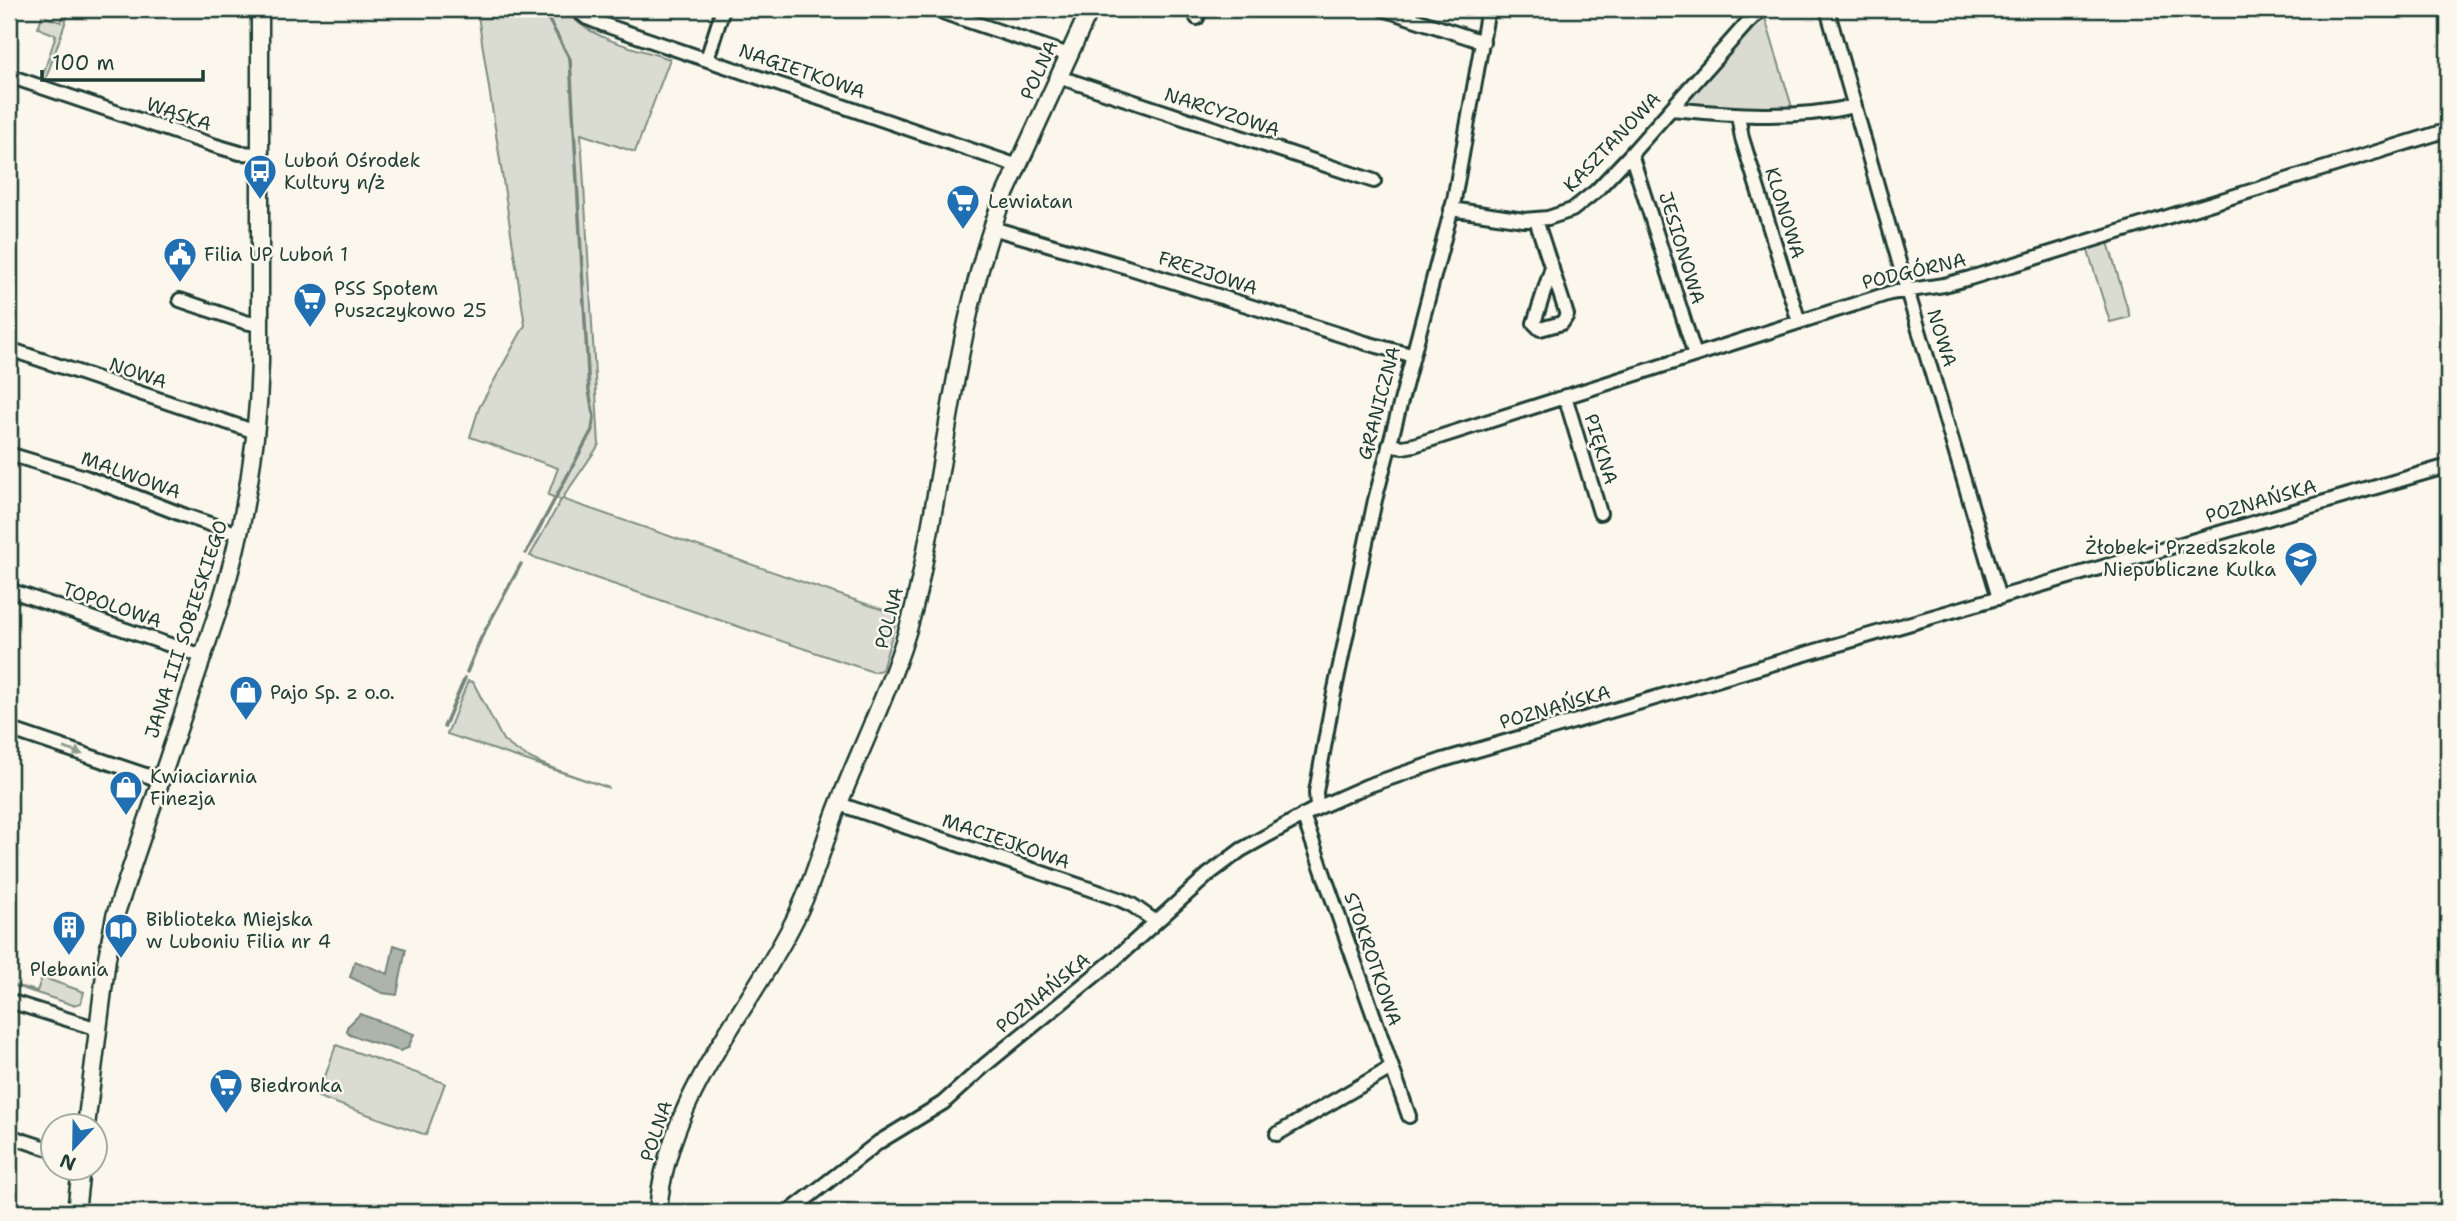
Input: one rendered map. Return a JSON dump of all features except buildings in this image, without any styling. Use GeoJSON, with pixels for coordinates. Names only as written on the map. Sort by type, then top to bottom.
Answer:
{"type":"FeatureCollection","features":[{"type":"Feature","properties":{"kind":"street","name":"JANA III SOBIESKIEGO"},"geometry":{"type":"LineString","coordinates":[[88,1112],[107,958],[115,916],[228,579],[248,491],[256,432],[260,325],[260,9]]}},
{"type":"Feature","properties":{"kind":"street","name":"NAGIETKOWA"},"geometry":{"type":"LineString","coordinates":[[576,9],[593,21],[1018,166]]}},
{"type":"Feature","properties":{"kind":"street"},"geometry":{"type":"LineString","coordinates":[[706,59],[723,9]]}},
{"type":"Feature","properties":{"kind":"street"},"geometry":{"type":"LineString","coordinates":[[933,9],[1069,55]]}},
{"type":"Feature","properties":{"kind":"street","name":"POLNA"},"geometry":{"type":"LineString","coordinates":[[658,1212],[668,1158],[689,1099],[712,1055],[791,928],[839,804],[888,691],[915,603],[952,399],[992,228],[1090,9]]}},
{"type":"Feature","properties":{"kind":"street"},"geometry":{"type":"LineString","coordinates":[[1383,9],[1483,42]]}},
{"type":"Feature","properties":{"kind":"street","name":"GRANICZNA"},"geometry":{"type":"LineString","coordinates":[[1317,807],[1316,792],[1332,704],[1375,500],[1451,209],[1488,9]]}},
{"type":"Feature","properties":{"kind":"street","name":"KASZTANOWA"},"geometry":{"type":"LineString","coordinates":[[1451,209],[1515,220],[1536,220],[1564,214],[1580,204],[1631,154],[1740,30],[1762,9]]}},
{"type":"Feature","properties":{"kind":"street","name":"NOWA"},"geometry":{"type":"LineString","coordinates":[[1827,9],[1999,598]]}},
{"type":"Feature","properties":{"kind":"street","name":"WĄSKA"},"geometry":{"type":"LineString","coordinates":[[9,76],[224,149],[259,154]]}},
{"type":"Feature","properties":{"kind":"street","name":"NARCYZOWA"},"geometry":{"type":"LineString","coordinates":[[1059,77],[1374,181]]}},
{"type":"Feature","properties":{"kind":"street"},"geometry":{"type":"LineString","coordinates":[[1671,109],[1738,115],[1806,115],[1855,106]]}},
{"type":"Feature","properties":{"kind":"street","name":"KLONOWA"},"geometry":{"type":"LineString","coordinates":[[1738,115],[1742,138],[1799,322]]}},
{"type":"Feature","properties":{"kind":"street","name":"PODGÓRNA"},"geometry":{"type":"LineString","coordinates":[[1390,444],[1403,447],[1414,445],[1799,322],[1907,290],[1970,278],[2448,130]]}},
{"type":"Feature","properties":{"kind":"street","name":"JESIONOWA"},"geometry":{"type":"LineString","coordinates":[[1631,154],[1695,355]]}},
{"type":"Feature","properties":{"kind":"street"},"geometry":{"type":"LineString","coordinates":[[1536,220],[1552,267]]}},
{"type":"Feature","properties":{"kind":"street","name":"FREZJOWA"},"geometry":{"type":"LineString","coordinates":[[992,228],[1412,355]]}},
{"type":"Feature","properties":{"kind":"street"},"geometry":{"type":"LineString","coordinates":[[180,300],[260,325]]}},
{"type":"Feature","properties":{"kind":"street","name":"NOWA"},"geometry":{"type":"LineString","coordinates":[[9,349],[256,432]]}},
{"type":"Feature","properties":{"kind":"street","name":"PIĘKNA"},"geometry":{"type":"LineString","coordinates":[[1565,396],[1600,513]]}},
{"type":"Feature","properties":{"kind":"street","name":"MALWOWA"},"geometry":{"type":"LineString","coordinates":[[9,454],[85,477],[240,534]]}},
{"type":"Feature","properties":{"kind":"street","name":"POZNAŃSKA"},"geometry":{"type":"LineString","coordinates":[[789,1212],[879,1142],[943,1103],[1227,860],[1253,842],[1317,807],[1378,782],[1443,760],[2448,466]]}},
{"type":"Feature","properties":{"kind":"street","name":"TOPOLOWA"},"geometry":{"type":"LineString","coordinates":[[9,590],[202,656]]}},
{"type":"Feature","properties":{"kind":"street"},"geometry":{"type":"LineString","coordinates":[[9,729],[160,780]]}},
{"type":"Feature","properties":{"kind":"street","name":"MACIEJKOWA"},"geometry":{"type":"LineString","coordinates":[[839,804],[1119,899],[1156,922]]}},
{"type":"Feature","properties":{"kind":"street","name":"STOKROTKOWA"},"geometry":{"type":"LineString","coordinates":[[1303,815],[1409,1116]]}},
{"type":"Feature","properties":{"kind":"street"},"geometry":{"type":"LineString","coordinates":[[9,1001],[98,1029]]}},
{"type":"Feature","properties":{"kind":"street"},"geometry":{"type":"LineString","coordinates":[[1277,1134],[1391,1068]]}},
{"type":"Feature","properties":{"kind":"street"},"geometry":{"type":"LineString","coordinates":[[9,1136],[38,1145]]}},
{"type":"Feature","properties":{"kind":"street"},"geometry":{"type":"LineString","coordinates":[[76,1212],[79,1182]]}},
{"type":"Feature","properties":{"kind":"shaded area"},"geometry":{"type":"Polygon","coordinates":[[[66,9],[70,9],[44,84],[41,81],[56,35],[38,28],[42,16],[61,22],[66,9]]]}},
{"type":"Feature","properties":{"kind":"shaded area"},"geometry":{"type":"Polygon","coordinates":[[[477,9],[564,9],[575,20],[599,35],[670,59],[635,152],[581,134],[599,445],[562,499],[898,615],[882,670],[873,672],[530,556],[561,500],[548,495],[558,468],[470,437],[479,408],[525,325],[477,9]]]}},
{"type":"Feature","properties":{"kind":"shaded area"},"geometry":{"type":"Polygon","coordinates":[[[1771,9],[1779,9],[1765,18],[1792,107],[1810,109],[1745,110],[1691,106],[1687,99],[1762,15],[1771,9]]]}},
{"type":"Feature","properties":{"kind":"shaded area"},"geometry":{"type":"Polygon","coordinates":[[[2108,242],[2130,317],[2110,322],[2087,248],[2108,242]]]}},
{"type":"Feature","properties":{"kind":"shaded area"},"geometry":{"type":"Polygon","coordinates":[[[468,681],[473,682],[503,740],[514,749],[553,768],[609,788],[447,734],[468,681]]]}},
{"type":"Feature","properties":{"kind":"shaded area"},"geometry":{"type":"Polygon","coordinates":[[[394,945],[406,949],[397,995],[382,993],[350,977],[355,961],[388,974],[394,945]]]}},
{"type":"Feature","properties":{"kind":"shaded area"},"geometry":{"type":"Polygon","coordinates":[[[44,978],[84,992],[81,1003],[73,1005],[9,984],[37,991],[44,978]]]}},
{"type":"Feature","properties":{"kind":"shaded area"},"geometry":{"type":"Polygon","coordinates":[[[360,1014],[414,1034],[408,1048],[400,1051],[350,1035],[347,1027],[360,1014]]]}},
{"type":"Feature","properties":{"kind":"shaded area"},"geometry":{"type":"Polygon","coordinates":[[[336,1045],[445,1083],[426,1135],[318,1097],[336,1045]]]}},
{"type":"Feature","properties":{"kind":"waterway"},"geometry":{"type":"LineString","coordinates":[[526,553],[592,430],[594,417],[589,391],[570,59],[543,9]]}},
{"type":"Feature","properties":{"kind":"waterway"},"geometry":{"type":"LineString","coordinates":[[467,672],[481,638],[521,564]]}},
{"type":"Feature","properties":{"kind":"waterway"},"geometry":{"type":"LineString","coordinates":[[444,727],[465,678]]}},
{"type":"Feature","properties":{"kind":"place","name":"Luboń Ośrodek Kultury n/ż"},"geometry":{"type":"Point","coordinates":[260,201]}},
{"type":"Feature","properties":{"kind":"place","name":"Lewiatan"},"geometry":{"type":"Point","coordinates":[963,231]}},
{"type":"Feature","properties":{"kind":"place","name":"Filia UP Luboń 1"},"geometry":{"type":"Point","coordinates":[180,284]}},
{"type":"Feature","properties":{"kind":"place","name":"PSS Społem Puszczykowo 25"},"geometry":{"type":"Point","coordinates":[310,329]}},
{"type":"Feature","properties":{"kind":"place","name":"Żłobek i Przedszkole Niepubliczne Kulka"},"geometry":{"type":"Point","coordinates":[2301,588]}},
{"type":"Feature","properties":{"kind":"place","name":"Pajo Sp. z o.o."},"geometry":{"type":"Point","coordinates":[246,722]}},
{"type":"Feature","properties":{"kind":"place","name":"Kwiaciarnia Finezja"},"geometry":{"type":"Point","coordinates":[126,817]}},
{"type":"Feature","properties":{"kind":"place","name":"Plebania"},"geometry":{"type":"Point","coordinates":[69,957]}},
{"type":"Feature","properties":{"kind":"place","name":"Biblioteka Miejska w Luboniu Filia nr 4"},"geometry":{"type":"Point","coordinates":[121,960]}},
{"type":"Feature","properties":{"kind":"place","name":"Biedronka"},"geometry":{"type":"Point","coordinates":[226,1115]}}]}
